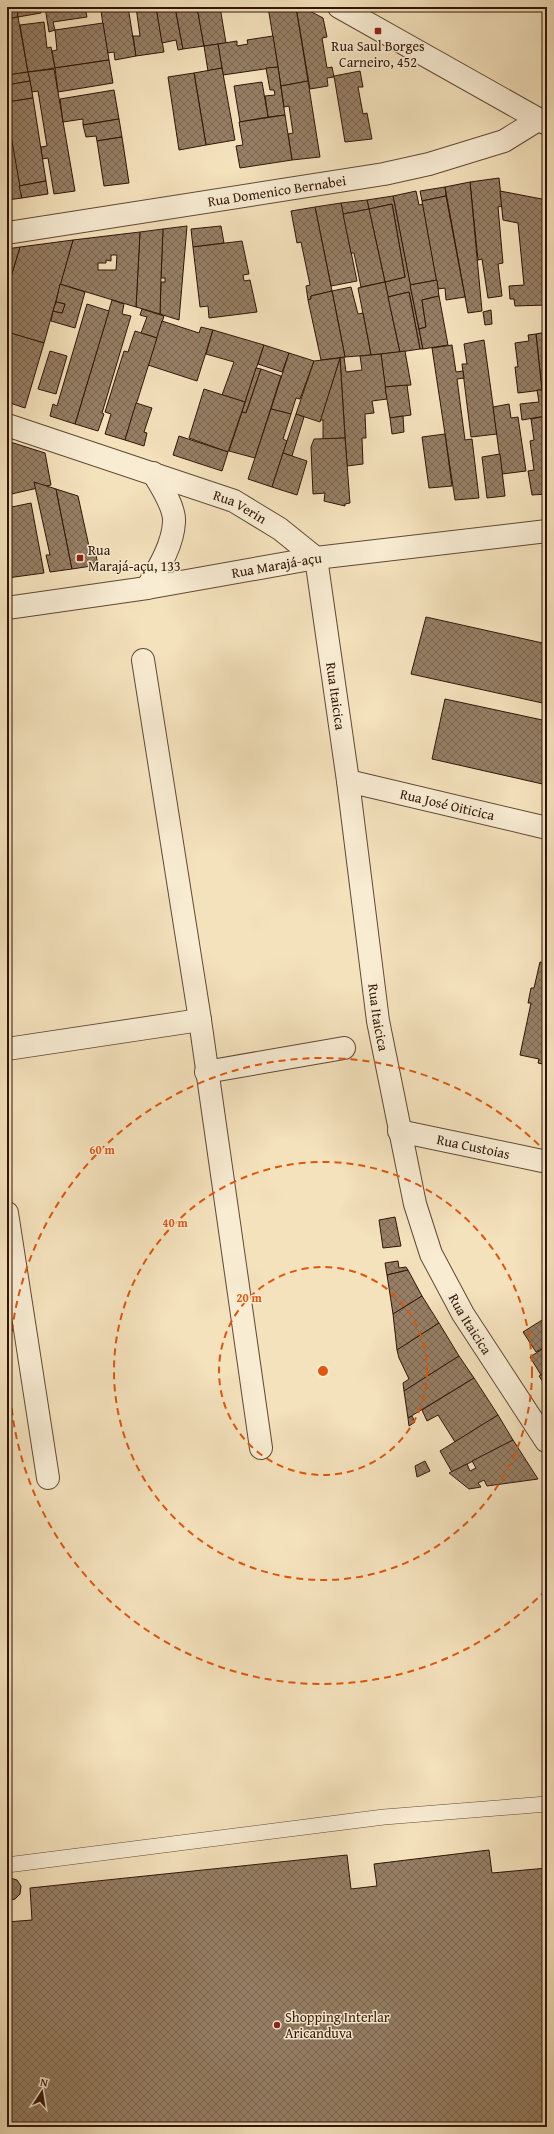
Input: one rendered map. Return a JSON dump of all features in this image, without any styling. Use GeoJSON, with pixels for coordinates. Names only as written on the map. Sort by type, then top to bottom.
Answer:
{"type":"FeatureCollection","features":[{"type":"Feature","properties":{"kind":"street"},"geometry":{"type":"LineString","coordinates":[[339,7],[542,122]]}},
{"type":"Feature","properties":{"kind":"street","name":"Rua Domenico Bernabei"},"geometry":{"type":"LineString","coordinates":[[7,233],[414,167],[504,141],[542,122]]}},
{"type":"Feature","properties":{"kind":"street","name":"Rua Verin"},"geometry":{"type":"LineString","coordinates":[[7,425],[234,501],[280,529],[316,558]]}},
{"type":"Feature","properties":{"kind":"street"},"geometry":{"type":"LineString","coordinates":[[147,588],[169,545],[174,521],[166,494],[153,473]]}},
{"type":"Feature","properties":{"kind":"street","name":"Rua Marajá-açu"},"geometry":{"type":"LineString","coordinates":[[7,608],[147,588],[316,558],[547,532]]}},
{"type":"Feature","properties":{"kind":"street","name":"Rua Itaicica"},"geometry":{"type":"LineString","coordinates":[[316,558],[348,781],[378,1021],[399,1131],[415,1204],[431,1254],[463,1314],[546,1441]]}},
{"type":"Feature","properties":{"kind":"street"},"geometry":{"type":"LineString","coordinates":[[143,660],[200,1020],[206,1072],[261,1448]]}},
{"type":"Feature","properties":{"kind":"street","name":"Rua José Oiticica"},"geometry":{"type":"LineString","coordinates":[[348,781],[547,828]]}},
{"type":"Feature","properties":{"kind":"street"},"geometry":{"type":"LineString","coordinates":[[7,1049],[200,1020]]}},
{"type":"Feature","properties":{"kind":"street"},"geometry":{"type":"LineString","coordinates":[[206,1072],[344,1048]]}},
{"type":"Feature","properties":{"kind":"street","name":"Rua Custoias"},"geometry":{"type":"LineString","coordinates":[[399,1131],[547,1162]]}},
{"type":"Feature","properties":{"kind":"street"},"geometry":{"type":"LineString","coordinates":[[7,1213],[48,1478]]}},
{"type":"Feature","properties":{"kind":"lane"},"geometry":{"type":"LineString","coordinates":[[7,1866],[384,1817],[547,1804]]}},
{"type":"Feature","properties":{"kind":"building"},"geometry":{"type":"Polygon","coordinates":[[[7,7],[17,7],[18,17],[7,19],[7,7]]]}},
{"type":"Feature","properties":{"kind":"building"},"geometry":{"type":"Polygon","coordinates":[[[17,7],[40,7],[41,13],[18,17],[17,7]]]}},
{"type":"Feature","properties":{"kind":"building"},"geometry":{"type":"Polygon","coordinates":[[[45,7],[85,7],[87,17],[53,22],[55,30],[49,32],[45,7]]]}},
{"type":"Feature","properties":{"kind":"building"},"geometry":{"type":"Polygon","coordinates":[[[118,7],[128,7],[136,56],[115,60],[114,52],[107,53],[101,11],[118,7]]]}},
{"type":"Feature","properties":{"kind":"building"},"geometry":{"type":"Polygon","coordinates":[[[136,7],[156,7],[164,52],[136,56],[133,36],[140,36],[136,7]]]}},
{"type":"Feature","properties":{"kind":"building"},"geometry":{"type":"Polygon","coordinates":[[[156,7],[175,7],[183,49],[178,50],[176,40],[162,43],[156,7]]]}},
{"type":"Feature","properties":{"kind":"building"},"geometry":{"type":"Polygon","coordinates":[[[175,7],[197,7],[204,46],[183,49],[175,7]]]}},
{"type":"Feature","properties":{"kind":"building"},"geometry":{"type":"Polygon","coordinates":[[[197,7],[220,7],[226,43],[204,46],[197,7]]]}},
{"type":"Feature","properties":{"kind":"building"},"geometry":{"type":"Polygon","coordinates":[[[268,7],[296,7],[308,81],[281,86],[268,7]]]}},
{"type":"Feature","properties":{"kind":"building"},"geometry":{"type":"Polygon","coordinates":[[[296,7],[302,7],[323,18],[327,37],[322,38],[327,68],[332,67],[334,77],[327,78],[328,86],[310,89],[296,7]]]}},
{"type":"Feature","properties":{"kind":"building"},"geometry":{"type":"Polygon","coordinates":[[[18,17],[28,72],[9,75],[7,19],[18,17]]]}},
{"type":"Feature","properties":{"kind":"building"},"geometry":{"type":"Polygon","coordinates":[[[44,22],[47,48],[51,47],[55,68],[28,72],[20,25],[44,22]]]}},
{"type":"Feature","properties":{"kind":"building"},"geometry":{"type":"Polygon","coordinates":[[[103,23],[109,60],[55,68],[52,51],[57,50],[55,30],[103,23]]]}},
{"type":"Feature","properties":{"kind":"building"},"geometry":{"type":"Polygon","coordinates":[[[273,36],[278,67],[223,75],[218,44],[237,41],[237,46],[248,44],[247,40],[273,36]]]}},
{"type":"Feature","properties":{"kind":"building"},"geometry":{"type":"Polygon","coordinates":[[[218,44],[222,68],[208,71],[204,46],[218,44]]]}},
{"type":"Feature","properties":{"kind":"building"},"geometry":{"type":"Polygon","coordinates":[[[109,60],[113,83],[58,92],[55,68],[109,60]]]}},
{"type":"Feature","properties":{"kind":"building"},"geometry":{"type":"Polygon","coordinates":[[[278,67],[285,115],[268,117],[265,96],[275,95],[274,90],[270,90],[266,68],[278,67]]]}},
{"type":"Feature","properties":{"kind":"building"},"geometry":{"type":"Polygon","coordinates":[[[222,68],[235,140],[206,145],[194,73],[222,68]]]}},
{"type":"Feature","properties":{"kind":"building"},"geometry":{"type":"Polygon","coordinates":[[[54,69],[75,191],[54,194],[48,158],[42,159],[41,147],[47,146],[38,91],[32,92],[28,72],[54,69]]]}},
{"type":"Feature","properties":{"kind":"building"},"geometry":{"type":"Polygon","coordinates":[[[360,71],[363,87],[358,87],[363,114],[367,113],[372,139],[345,142],[334,76],[360,71]]]}},
{"type":"Feature","properties":{"kind":"building"},"geometry":{"type":"Polygon","coordinates":[[[28,72],[30,81],[7,85],[7,75],[28,72]]]}},
{"type":"Feature","properties":{"kind":"building"},"geometry":{"type":"Polygon","coordinates":[[[194,73],[206,145],[179,150],[168,77],[194,73]]]}},
{"type":"Feature","properties":{"kind":"building"},"geometry":{"type":"Polygon","coordinates":[[[30,81],[33,98],[7,102],[7,85],[30,81]]]}},
{"type":"Feature","properties":{"kind":"building"},"geometry":{"type":"Polygon","coordinates":[[[308,81],[320,157],[292,160],[288,134],[293,133],[289,106],[284,107],[281,86],[308,81]]]}},
{"type":"Feature","properties":{"kind":"building"},"geometry":{"type":"Polygon","coordinates":[[[262,82],[268,117],[240,122],[234,86],[262,82]]]}},
{"type":"Feature","properties":{"kind":"building"},"geometry":{"type":"Polygon","coordinates":[[[114,90],[119,119],[83,125],[83,119],[63,122],[60,99],[114,90]]]}},
{"type":"Feature","properties":{"kind":"building"},"geometry":{"type":"Polygon","coordinates":[[[33,98],[46,181],[19,186],[7,113],[7,102],[33,98]]]}},
{"type":"Feature","properties":{"kind":"building"},"geometry":{"type":"Polygon","coordinates":[[[7,113],[22,198],[7,200],[7,113]]]}},
{"type":"Feature","properties":{"kind":"building"},"geometry":{"type":"Polygon","coordinates":[[[285,115],[292,160],[240,168],[236,146],[243,145],[239,122],[285,115]]]}},
{"type":"Feature","properties":{"kind":"building"},"geometry":{"type":"Polygon","coordinates":[[[119,119],[122,137],[97,141],[96,136],[86,137],[83,125],[119,119]]]}},
{"type":"Feature","properties":{"kind":"building"},"geometry":{"type":"Polygon","coordinates":[[[122,137],[129,183],[104,186],[97,141],[122,137]]]}},
{"type":"Feature","properties":{"kind":"building"},"geometry":{"type":"Polygon","coordinates":[[[499,178],[502,206],[498,207],[503,263],[498,264],[502,296],[488,298],[482,259],[478,260],[470,182],[499,178]]]}},
{"type":"Feature","properties":{"kind":"building"},"geometry":{"type":"Polygon","coordinates":[[[46,181],[48,194],[22,198],[19,186],[46,181]]]}},
{"type":"Feature","properties":{"kind":"building"},"geometry":{"type":"Polygon","coordinates":[[[470,182],[482,311],[468,313],[445,187],[470,182]]]}},
{"type":"Feature","properties":{"kind":"building"},"geometry":{"type":"Polygon","coordinates":[[[445,187],[446,196],[422,201],[420,191],[445,187]]]}},
{"type":"Feature","properties":{"kind":"building"},"geometry":{"type":"Polygon","coordinates":[[[416,191],[419,205],[423,204],[437,280],[410,285],[393,196],[416,191]]]}},
{"type":"Feature","properties":{"kind":"building"},"geometry":{"type":"Polygon","coordinates":[[[500,191],[547,200],[547,305],[515,306],[514,299],[510,299],[509,286],[524,285],[518,223],[503,220],[500,191]]]}},
{"type":"Feature","properties":{"kind":"building"},"geometry":{"type":"Polygon","coordinates":[[[393,196],[423,349],[420,349],[409,292],[388,297],[385,282],[405,277],[392,204],[369,209],[367,200],[393,196]]]}},
{"type":"Feature","properties":{"kind":"building"},"geometry":{"type":"Polygon","coordinates":[[[446,196],[465,297],[446,300],[445,288],[438,289],[422,201],[446,196]]]}},
{"type":"Feature","properties":{"kind":"building"},"geometry":{"type":"Polygon","coordinates":[[[367,200],[369,209],[343,214],[341,203],[367,200]]]}},
{"type":"Feature","properties":{"kind":"building"},"geometry":{"type":"Polygon","coordinates":[[[341,203],[357,281],[331,286],[315,207],[341,203]]]}},
{"type":"Feature","properties":{"kind":"building"},"geometry":{"type":"Polygon","coordinates":[[[392,204],[405,277],[385,282],[369,209],[392,204]]]}},
{"type":"Feature","properties":{"kind":"building"},"geometry":{"type":"Polygon","coordinates":[[[315,207],[332,291],[311,296],[311,299],[308,300],[306,286],[310,285],[301,242],[297,243],[291,211],[315,207]]]}},
{"type":"Feature","properties":{"kind":"building"},"geometry":{"type":"Polygon","coordinates":[[[369,209],[385,282],[361,287],[354,253],[351,253],[343,214],[369,209]]]}},
{"type":"Feature","properties":{"kind":"building"},"geometry":{"type":"Polygon","coordinates":[[[187,226],[179,320],[160,314],[161,282],[165,282],[165,278],[161,278],[163,229],[187,226]]]}},
{"type":"Feature","properties":{"kind":"building"},"geometry":{"type":"Polygon","coordinates":[[[221,226],[224,243],[193,247],[191,229],[221,226]]]}},
{"type":"Feature","properties":{"kind":"building"},"geometry":{"type":"Polygon","coordinates":[[[163,229],[160,314],[136,307],[140,232],[163,229]]]}},
{"type":"Feature","properties":{"kind":"building"},"geometry":{"type":"Polygon","coordinates":[[[140,232],[136,307],[60,284],[73,240],[140,232]],[[111,255],[111,261],[106,260],[106,263],[98,263],[98,270],[116,270],[117,255],[111,255]]]}},
{"type":"Feature","properties":{"kind":"building"},"geometry":{"type":"Polygon","coordinates":[[[73,240],[44,343],[7,332],[7,290],[20,247],[73,240]]]}},
{"type":"Feature","properties":{"kind":"building"},"geometry":{"type":"Polygon","coordinates":[[[242,241],[249,274],[243,275],[244,281],[250,280],[257,312],[209,318],[208,306],[200,307],[193,247],[242,241]]]}},
{"type":"Feature","properties":{"kind":"building"},"geometry":{"type":"Polygon","coordinates":[[[20,247],[7,290],[7,249],[20,247]]]}},
{"type":"Feature","properties":{"kind":"building"},"geometry":{"type":"Polygon","coordinates":[[[437,280],[439,296],[422,300],[426,327],[419,329],[410,285],[437,280]]]}},
{"type":"Feature","properties":{"kind":"building"},"geometry":{"type":"Polygon","coordinates":[[[385,282],[400,352],[371,355],[358,288],[385,282]]]}},
{"type":"Feature","properties":{"kind":"building"},"geometry":{"type":"Polygon","coordinates":[[[60,284],[85,292],[75,328],[51,321],[53,311],[62,313],[65,304],[56,302],[60,284]]]}},
{"type":"Feature","properties":{"kind":"building"},"geometry":{"type":"Polygon","coordinates":[[[351,287],[358,314],[363,313],[371,355],[345,357],[332,291],[351,287]]]}},
{"type":"Feature","properties":{"kind":"building"},"geometry":{"type":"Polygon","coordinates":[[[332,291],[345,357],[321,360],[308,300],[311,299],[311,296],[332,291]]]}},
{"type":"Feature","properties":{"kind":"building"},"geometry":{"type":"Polygon","coordinates":[[[409,292],[420,349],[400,352],[388,297],[409,292]]]}},
{"type":"Feature","properties":{"kind":"building"},"geometry":{"type":"Polygon","coordinates":[[[439,296],[448,345],[423,349],[419,329],[426,327],[422,300],[439,296]]]}},
{"type":"Feature","properties":{"kind":"building"},"geometry":{"type":"Polygon","coordinates":[[[112,300],[124,304],[122,314],[131,316],[98,431],[75,424],[112,300]]]}},
{"type":"Feature","properties":{"kind":"building"},"geometry":{"type":"Polygon","coordinates":[[[56,302],[65,304],[62,313],[53,311],[56,302]]]}},
{"type":"Feature","properties":{"kind":"building"},"geometry":{"type":"Polygon","coordinates":[[[87,304],[109,311],[75,424],[50,416],[53,404],[57,406],[87,304]]]}},
{"type":"Feature","properties":{"kind":"building"},"geometry":{"type":"Polygon","coordinates":[[[142,309],[164,316],[157,338],[141,333],[147,317],[140,315],[142,309]]]}},
{"type":"Feature","properties":{"kind":"building"},"geometry":{"type":"Polygon","coordinates":[[[491,310],[492,324],[485,325],[483,312],[491,310]]]}},
{"type":"Feature","properties":{"kind":"building"},"geometry":{"type":"Polygon","coordinates":[[[162,321],[199,333],[201,327],[213,330],[197,381],[148,365],[162,321]]]}},
{"type":"Feature","properties":{"kind":"building"},"geometry":{"type":"Polygon","coordinates":[[[213,330],[264,345],[245,402],[222,395],[234,362],[206,354],[213,330]]]}},
{"type":"Feature","properties":{"kind":"building"},"geometry":{"type":"Polygon","coordinates":[[[135,331],[157,338],[125,440],[105,434],[111,414],[105,412],[124,351],[128,352],[135,331]]]}},
{"type":"Feature","properties":{"kind":"building"},"geometry":{"type":"Polygon","coordinates":[[[7,332],[44,343],[25,408],[7,402],[7,332]]]}},
{"type":"Feature","properties":{"kind":"building"},"geometry":{"type":"Polygon","coordinates":[[[536,334],[547,334],[547,394],[543,393],[542,390],[536,334]]]}},
{"type":"Feature","properties":{"kind":"building"},"geometry":{"type":"Polygon","coordinates":[[[536,334],[542,390],[518,393],[515,367],[518,367],[515,343],[529,341],[528,335],[536,334]]]}},
{"type":"Feature","properties":{"kind":"building"},"geometry":{"type":"Polygon","coordinates":[[[484,340],[497,434],[471,437],[462,364],[467,364],[464,344],[484,340]]]}},
{"type":"Feature","properties":{"kind":"building"},"geometry":{"type":"Polygon","coordinates":[[[264,345],[289,353],[282,372],[258,364],[264,345]]]}},
{"type":"Feature","properties":{"kind":"building"},"geometry":{"type":"Polygon","coordinates":[[[452,345],[456,372],[463,371],[464,378],[457,379],[465,440],[472,439],[479,498],[455,500],[432,348],[452,345]]]}},
{"type":"Feature","properties":{"kind":"building"},"geometry":{"type":"Polygon","coordinates":[[[50,351],[67,356],[56,394],[38,389],[50,351]]]}},
{"type":"Feature","properties":{"kind":"building"},"geometry":{"type":"Polygon","coordinates":[[[405,351],[411,385],[385,387],[381,354],[405,351]]]}},
{"type":"Feature","properties":{"kind":"building"},"geometry":{"type":"Polygon","coordinates":[[[289,353],[314,361],[300,399],[296,398],[291,414],[271,409],[289,353]]]}},
{"type":"Feature","properties":{"kind":"building"},"geometry":{"type":"Polygon","coordinates":[[[381,354],[387,399],[372,401],[374,413],[365,414],[366,438],[362,438],[363,464],[347,466],[340,358],[344,357],[346,372],[362,370],[360,356],[381,354]]]}},
{"type":"Feature","properties":{"kind":"building"},"geometry":{"type":"Polygon","coordinates":[[[340,358],[345,438],[323,439],[323,420],[320,420],[340,358]]]}},
{"type":"Feature","properties":{"kind":"building"},"geometry":{"type":"Polygon","coordinates":[[[340,358],[320,422],[296,414],[314,361],[340,358]]]}},
{"type":"Feature","properties":{"kind":"building"},"geometry":{"type":"Polygon","coordinates":[[[256,368],[261,369],[246,413],[242,412],[256,368]]]}},
{"type":"Feature","properties":{"kind":"building"},"geometry":{"type":"Polygon","coordinates":[[[261,369],[281,376],[255,458],[229,451],[242,412],[246,413],[261,369]]]}},
{"type":"Feature","properties":{"kind":"building"},"geometry":{"type":"Polygon","coordinates":[[[407,385],[411,415],[390,418],[385,387],[407,385]]]}},
{"type":"Feature","properties":{"kind":"building"},"geometry":{"type":"Polygon","coordinates":[[[204,389],[245,402],[228,452],[189,438],[204,389]]]}},
{"type":"Feature","properties":{"kind":"building"},"geometry":{"type":"Polygon","coordinates":[[[537,390],[542,390],[546,416],[522,420],[520,404],[539,402],[537,390]]]}},
{"type":"Feature","properties":{"kind":"building"},"geometry":{"type":"Polygon","coordinates":[[[136,403],[152,408],[144,432],[147,433],[144,446],[125,440],[136,403]]]}},
{"type":"Feature","properties":{"kind":"building"},"geometry":{"type":"Polygon","coordinates":[[[509,404],[511,418],[518,417],[526,471],[502,474],[493,407],[509,404]]]}},
{"type":"Feature","properties":{"kind":"building"},"geometry":{"type":"Polygon","coordinates":[[[271,409],[291,414],[283,439],[287,441],[272,487],[248,479],[271,409]]]}},
{"type":"Feature","properties":{"kind":"building"},"geometry":{"type":"Polygon","coordinates":[[[296,414],[304,417],[292,456],[283,453],[296,414]]]}},
{"type":"Feature","properties":{"kind":"building"},"geometry":{"type":"Polygon","coordinates":[[[403,416],[404,432],[392,434],[390,418],[403,416]]]}},
{"type":"Feature","properties":{"kind":"building"},"geometry":{"type":"Polygon","coordinates":[[[546,416],[547,494],[532,495],[528,471],[534,470],[530,441],[534,440],[531,419],[546,416]]]}},
{"type":"Feature","properties":{"kind":"building"},"geometry":{"type":"Polygon","coordinates":[[[445,434],[452,486],[429,488],[422,437],[445,434]]]}},
{"type":"Feature","properties":{"kind":"building"},"geometry":{"type":"Polygon","coordinates":[[[179,436],[228,452],[222,471],[173,455],[179,436]]]}},
{"type":"Feature","properties":{"kind":"building"},"geometry":{"type":"Polygon","coordinates":[[[345,438],[350,503],[345,504],[345,506],[324,501],[325,493],[313,494],[311,447],[314,439],[345,438]]]}},
{"type":"Feature","properties":{"kind":"building"},"geometry":{"type":"Polygon","coordinates":[[[7,441],[45,453],[51,485],[7,495],[7,441]]]}},
{"type":"Feature","properties":{"kind":"building"},"geometry":{"type":"Polygon","coordinates":[[[283,453],[307,461],[297,495],[272,487],[283,453]]]}},
{"type":"Feature","properties":{"kind":"building"},"geometry":{"type":"Polygon","coordinates":[[[500,454],[505,496],[487,498],[482,457],[500,454]]]}},
{"type":"Feature","properties":{"kind":"building"},"geometry":{"type":"Polygon","coordinates":[[[34,482],[56,489],[72,569],[50,572],[46,555],[50,555],[34,482]]]}},
{"type":"Feature","properties":{"kind":"building"},"geometry":{"type":"Polygon","coordinates":[[[56,489],[78,496],[90,551],[95,550],[98,565],[72,569],[56,489]]]}},
{"type":"Feature","properties":{"kind":"building"},"geometry":{"type":"Polygon","coordinates":[[[31,503],[44,573],[7,578],[7,508],[31,503]]]}},
{"type":"Feature","properties":{"kind":"building"},"geometry":{"type":"Polygon","coordinates":[[[426,617],[547,644],[547,704],[411,674],[426,617]]]}},
{"type":"Feature","properties":{"kind":"building"},"geometry":{"type":"Polygon","coordinates":[[[445,699],[547,721],[547,785],[432,759],[445,699]]]}},
{"type":"Feature","properties":{"kind":"building"},"geometry":{"type":"Polygon","coordinates":[[[547,929],[547,949],[543,948],[547,929]]]}},
{"type":"Feature","properties":{"kind":"building"},"geometry":{"type":"Polygon","coordinates":[[[540,962],[547,963],[547,1065],[538,1063],[539,1059],[520,1055],[531,1003],[528,1003],[531,988],[534,988],[540,962]]]}},
{"type":"Feature","properties":{"kind":"building"},"geometry":{"type":"Polygon","coordinates":[[[395,1217],[401,1246],[383,1248],[379,1220],[395,1217]]]}},
{"type":"Feature","properties":{"kind":"building"},"geometry":{"type":"Polygon","coordinates":[[[398,1261],[399,1268],[406,1267],[408,1270],[387,1275],[385,1263],[398,1261]]]}},
{"type":"Feature","properties":{"kind":"building"},"geometry":{"type":"Polygon","coordinates":[[[408,1270],[422,1296],[393,1314],[387,1275],[408,1270]]]}},
{"type":"Feature","properties":{"kind":"building"},"geometry":{"type":"Polygon","coordinates":[[[422,1296],[439,1323],[397,1350],[393,1314],[422,1296]]]}},
{"type":"Feature","properties":{"kind":"building"},"geometry":{"type":"Polygon","coordinates":[[[547,1317],[547,1346],[536,1352],[523,1332],[547,1317]]]}},
{"type":"Feature","properties":{"kind":"building"},"geometry":{"type":"Polygon","coordinates":[[[439,1323],[459,1356],[404,1391],[403,1383],[409,1379],[399,1358],[397,1350],[439,1323]]]}},
{"type":"Feature","properties":{"kind":"building"},"geometry":{"type":"Polygon","coordinates":[[[547,1346],[547,1372],[541,1375],[530,1357],[547,1346]]]}},
{"type":"Feature","properties":{"kind":"building"},"geometry":{"type":"Polygon","coordinates":[[[459,1356],[474,1378],[408,1418],[404,1391],[459,1356]]]}},
{"type":"Feature","properties":{"kind":"building"},"geometry":{"type":"Polygon","coordinates":[[[547,1372],[547,1388],[539,1376],[547,1372]]]}},
{"type":"Feature","properties":{"kind":"building"},"geometry":{"type":"Polygon","coordinates":[[[474,1378],[498,1415],[455,1442],[438,1415],[427,1421],[422,1410],[474,1378]]]}},
{"type":"Feature","properties":{"kind":"building"},"geometry":{"type":"Polygon","coordinates":[[[498,1415],[513,1440],[452,1472],[440,1451],[498,1415]]]}},
{"type":"Feature","properties":{"kind":"building"},"geometry":{"type":"Polygon","coordinates":[[[412,1416],[415,1422],[409,1426],[408,1418],[412,1416]]]}},
{"type":"Feature","properties":{"kind":"building"},"geometry":{"type":"Polygon","coordinates":[[[513,1440],[538,1479],[487,1486],[484,1480],[478,1483],[481,1487],[469,1489],[449,1473],[467,1464],[470,1471],[476,1468],[472,1461],[513,1440]]]}},
{"type":"Feature","properties":{"kind":"building"},"geometry":{"type":"Polygon","coordinates":[[[425,1461],[430,1471],[417,1477],[415,1466],[425,1461]]]}},
{"type":"Feature","properties":{"kind":"building","name":"Shopping Interlar Aricanduva"},"geometry":{"type":"Polygon","coordinates":[[[489,1850],[492,1873],[547,1868],[547,2127],[7,2127],[7,1922],[32,1920],[30,1888],[347,1855],[351,1889],[377,1886],[374,1864],[489,1850]]]}},
{"type":"Feature","properties":{"kind":"building"},"geometry":{"type":"Polygon","coordinates":[[[7,1877],[17,1880],[21,1886],[20,1894],[15,1899],[8,1901],[7,1877]]]}},
{"type":"Feature","properties":{"kind":"place","name":"Rua Saul Borges Carneiro, 452"},"geometry":{"type":"Point","coordinates":[378,31]}},
{"type":"Feature","properties":{"kind":"place","name":"Rua Marajá-açu, 133"},"geometry":{"type":"Point","coordinates":[80,558]}},
{"type":"Feature","properties":{"kind":"place","name":"Shopping Interlar Aricanduva"},"geometry":{"type":"Point","coordinates":[277,2025]}}]}
